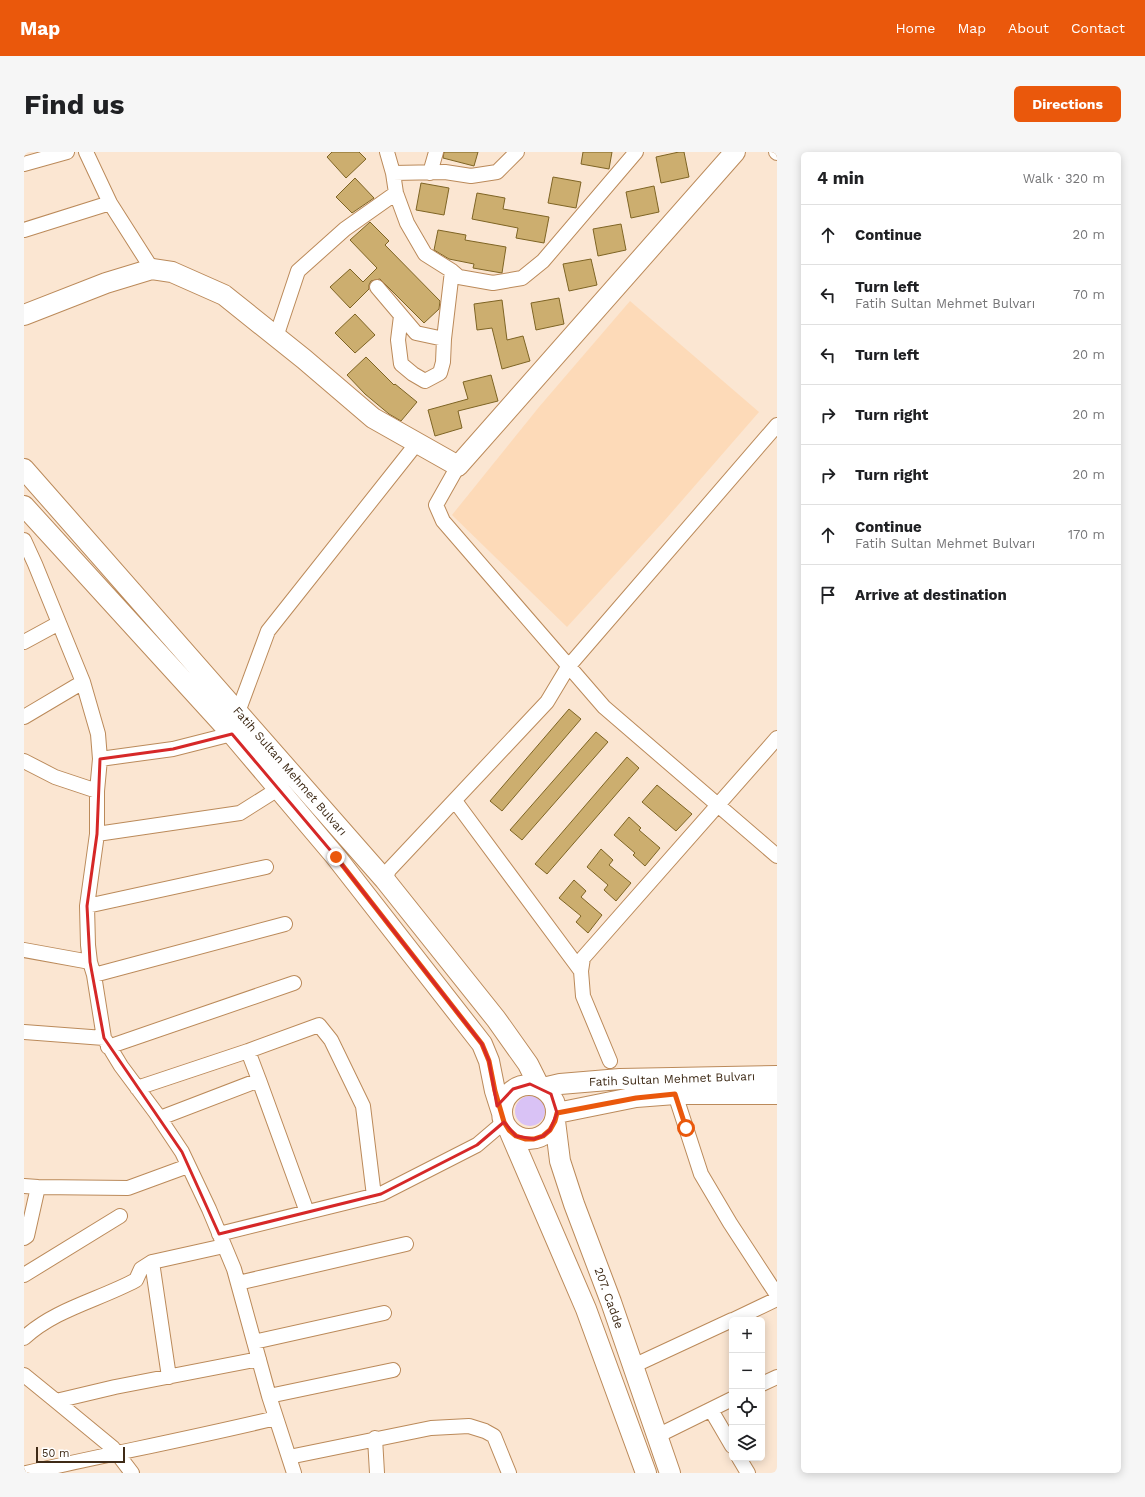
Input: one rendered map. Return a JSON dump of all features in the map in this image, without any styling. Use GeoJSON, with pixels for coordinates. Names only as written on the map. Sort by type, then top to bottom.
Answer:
{"type":"FeatureCollection","features":[{"type":"Feature","properties":{"kind":"main road"},"geometry":{"type":"LineString","coordinates":[[24,315],[106,283],[152,268],[172,272],[224,295],[304,358],[373,418],[458,466],[735,152]]}},
{"type":"Feature","properties":{"kind":"main road","name":"Fatih Sultan Mehmet Bulvarı"},"geometry":{"type":"LineString","coordinates":[[24,469],[385,880],[496,1020],[528,1064],[541,1087],[620,1079],[777,1076]]}},
{"type":"Feature","properties":{"kind":"main road","name":"Fatih Sultan Mehmet Bulvarı"},"geometry":{"type":"LineString","coordinates":[[24,506],[232,734],[336,857],[482,1044],[489,1061],[495,1091],[505,1122]]}},
{"type":"Feature","properties":{"kind":"main road"},"geometry":{"type":"LineString","coordinates":[[505,1122],[516,1136],[525,1139],[534,1139],[543,1136],[550,1130],[556,1117],[556,1103],[551,1094],[541,1087],[530,1084],[521,1085],[513,1089],[504,1100],[505,1122],[586,1309],[646,1473]]}},
{"type":"Feature","properties":{"kind":"main road","name":"Fatih Sultan Mehmet Bulvarı"},"geometry":{"type":"LineString","coordinates":[[556,1117],[636,1098],[675,1094],[777,1094]]}},
{"type":"Feature","properties":{"kind":"main road","name":"207. Cadde"},"geometry":{"type":"LineString","coordinates":[[556,1117],[560,1161],[574,1204],[611,1302],[670,1473]]}},
{"type":"Feature","properties":{"kind":"street"},"geometry":{"type":"LineString","coordinates":[[24,164],[67,152]]}},
{"type":"Feature","properties":{"kind":"street"},"geometry":{"type":"LineString","coordinates":[[86,152],[110,203],[152,268]]}},
{"type":"Feature","properties":{"kind":"street"},"geometry":{"type":"LineString","coordinates":[[387,152],[393,173],[396,193],[407,223],[425,254],[459,277],[493,283],[522,278],[543,261],[636,152]]}},
{"type":"Feature","properties":{"kind":"street"},"geometry":{"type":"LineString","coordinates":[[430,173],[436,152]]}},
{"type":"Feature","properties":{"kind":"street"},"geometry":{"type":"LineString","coordinates":[[393,173],[445,172],[471,176],[497,172],[517,152]]}},
{"type":"Feature","properties":{"kind":"street"},"geometry":{"type":"LineString","coordinates":[[276,337],[298,271],[345,229],[396,193]]}},
{"type":"Feature","properties":{"kind":"street"},"geometry":{"type":"LineString","coordinates":[[24,230],[110,203]]}},
{"type":"Feature","properties":{"kind":"street"},"geometry":{"type":"LineString","coordinates":[[401,316],[398,340],[402,364],[413,374],[425,381],[440,373],[444,362],[444,340],[452,271]]}},
{"type":"Feature","properties":{"kind":"street"},"geometry":{"type":"LineString","coordinates":[[377,287],[416,333],[444,340]]}},
{"type":"Feature","properties":{"kind":"street"},"geometry":{"type":"LineString","coordinates":[[385,880],[389,870],[547,702],[568,667],[776,429]]}},
{"type":"Feature","properties":{"kind":"street"},"geometry":{"type":"LineString","coordinates":[[238,712],[268,631],[417,443]]}},
{"type":"Feature","properties":{"kind":"street"},"geometry":{"type":"LineString","coordinates":[[458,466],[436,505],[443,521],[604,707],[777,856]]}},
{"type":"Feature","properties":{"kind":"street"},"geometry":{"type":"LineString","coordinates":[[24,540],[30,567],[59,623],[84,682],[98,734],[100,759],[97,791],[97,834],[87,906],[88,945],[106,1042],[137,1088],[160,1118],[182,1152],[222,1240],[234,1269],[269,1396],[294,1473]]}},
{"type":"Feature","properties":{"kind":"street"},"geometry":{"type":"LineString","coordinates":[[24,642],[59,623]]}},
{"type":"Feature","properties":{"kind":"street"},"geometry":{"type":"LineString","coordinates":[[24,717],[84,682]]}},
{"type":"Feature","properties":{"kind":"street"},"geometry":{"type":"LineString","coordinates":[[100,759],[173,749],[232,734]]}},
{"type":"Feature","properties":{"kind":"street"},"geometry":{"type":"LineString","coordinates":[[610,1060],[582,996],[581,972],[583,958],[777,738]]}},
{"type":"Feature","properties":{"kind":"street"},"geometry":{"type":"LineString","coordinates":[[24,761],[55,776],[97,791]]}},
{"type":"Feature","properties":{"kind":"street"},"geometry":{"type":"LineString","coordinates":[[97,834],[240,812],[278,789]]}},
{"type":"Feature","properties":{"kind":"street"},"geometry":{"type":"LineString","coordinates":[[455,801],[581,972]]}},
{"type":"Feature","properties":{"kind":"street"},"geometry":{"type":"LineString","coordinates":[[87,906],[266,867]]}},
{"type":"Feature","properties":{"kind":"street"},"geometry":{"type":"LineString","coordinates":[[24,950],[92,968],[285,924]]}},
{"type":"Feature","properties":{"kind":"street"},"geometry":{"type":"LineString","coordinates":[[24,1032],[106,1042],[294,982]]}},
{"type":"Feature","properties":{"kind":"street"},"geometry":{"type":"LineString","coordinates":[[137,1088],[248,1051],[319,1025],[330,1040],[363,1106],[374,1196]]}},
{"type":"Feature","properties":{"kind":"street"},"geometry":{"type":"LineString","coordinates":[[248,1051],[307,1212]]}},
{"type":"Feature","properties":{"kind":"street"},"geometry":{"type":"LineString","coordinates":[[160,1118],[259,1080]]}},
{"type":"Feature","properties":{"kind":"street"},"geometry":{"type":"LineString","coordinates":[[675,1094],[702,1174],[730,1223],[777,1295]]}},
{"type":"Feature","properties":{"kind":"street"},"geometry":{"type":"LineString","coordinates":[[24,1338],[33,1330],[59,1314],[136,1280],[141,1269],[152,1262],[307,1212],[381,1194],[476,1145],[505,1122]]}},
{"type":"Feature","properties":{"kind":"street"},"geometry":{"type":"LineString","coordinates":[[24,1238],[27,1236],[31,1187],[128,1188],[188,1166]]}},
{"type":"Feature","properties":{"kind":"street"},"geometry":{"type":"LineString","coordinates":[[24,1275],[120,1216]]}},
{"type":"Feature","properties":{"kind":"street"},"geometry":{"type":"LineString","coordinates":[[238,1283],[406,1244]]}},
{"type":"Feature","properties":{"kind":"street"},"geometry":{"type":"LineString","coordinates":[[152,1262],[169,1377]]}},
{"type":"Feature","properties":{"kind":"street"},"geometry":{"type":"LineString","coordinates":[[739,1317],[777,1300]]}},
{"type":"Feature","properties":{"kind":"street"},"geometry":{"type":"LineString","coordinates":[[254,1342],[384,1313]]}},
{"type":"Feature","properties":{"kind":"street"},"geometry":{"type":"LineString","coordinates":[[633,1366],[729,1321]]}},
{"type":"Feature","properties":{"kind":"street"},"geometry":{"type":"LineString","coordinates":[[56,1400],[259,1359]]}},
{"type":"Feature","properties":{"kind":"street"},"geometry":{"type":"LineString","coordinates":[[269,1396],[393,1370]]}},
{"type":"Feature","properties":{"kind":"street"},"geometry":{"type":"LineString","coordinates":[[24,1375],[56,1400],[116,1453],[132,1473]]}},
{"type":"Feature","properties":{"kind":"street"},"geometry":{"type":"LineString","coordinates":[[765,1382],[777,1376]]}},
{"type":"Feature","properties":{"kind":"street"},"geometry":{"type":"LineString","coordinates":[[657,1436],[729,1401]]}},
{"type":"Feature","properties":{"kind":"street"},"geometry":{"type":"LineString","coordinates":[[711,1410],[729,1441]]}},
{"type":"Feature","properties":{"kind":"street"},"geometry":{"type":"LineString","coordinates":[[26,1473],[214,1433],[276,1418]]}},
{"type":"Feature","properties":{"kind":"street"},"geometry":{"type":"LineString","coordinates":[[289,1457],[375,1438],[431,1428],[469,1426],[485,1431],[494,1436],[509,1473]]}},
{"type":"Feature","properties":{"kind":"street"},"geometry":{"type":"LineString","coordinates":[[375,1438],[377,1473]]}},
{"type":"Feature","properties":{"kind":"street"},"geometry":{"type":"LineString","coordinates":[[741,1461],[748,1473]]}},
{"type":"Feature","properties":{"kind":"highlighted area"},"geometry":{"type":"Polygon","coordinates":[[[232,734],[336,857],[482,1044],[489,1061],[497,1106],[513,1089],[530,1084],[551,1094],[557,1113],[550,1130],[543,1136],[534,1139],[516,1136],[504,1122],[477,1145],[381,1194],[219,1234],[182,1152],[104,1038],[90,962],[87,906],[97,834],[100,759],[173,749],[232,734]]]}},
{"type":"Feature","properties":{"kind":"shaded area"},"geometry":{"type":"Polygon","coordinates":[[[630,301],[759,412],[665,520],[567,627],[452,515],[539,407],[630,301]]]}},
{"type":"Feature","properties":{"kind":"shaded area"},"geometry":{"type":"Polygon","coordinates":[[[530,1096],[541,1100],[545,1111],[541,1122],[530,1126],[519,1122],[515,1111],[519,1100],[530,1096]]]}},
{"type":"Feature","properties":{"kind":"building"},"geometry":{"type":"Polygon","coordinates":[[[332,152],[359,152],[366,159],[346,178],[327,157],[332,152]]]}},
{"type":"Feature","properties":{"kind":"building"},"geometry":{"type":"Polygon","coordinates":[[[444,152],[478,152],[474,166],[443,158],[444,152]]]}},
{"type":"Feature","properties":{"kind":"building"},"geometry":{"type":"Polygon","coordinates":[[[583,152],[612,152],[609,169],[581,164],[583,152]]]}},
{"type":"Feature","properties":{"kind":"building"},"geometry":{"type":"Polygon","coordinates":[[[684,152],[689,177],[661,183],[656,157],[684,152]]]}},
{"type":"Feature","properties":{"kind":"building"},"geometry":{"type":"Polygon","coordinates":[[[553,177],[581,182],[576,208],[548,203],[553,177]]]}},
{"type":"Feature","properties":{"kind":"building"},"geometry":{"type":"Polygon","coordinates":[[[355,178],[374,198],[352,213],[336,197],[355,178]]]}},
{"type":"Feature","properties":{"kind":"building"},"geometry":{"type":"Polygon","coordinates":[[[421,183],[449,188],[444,215],[416,210],[421,183]]]}},
{"type":"Feature","properties":{"kind":"building"},"geometry":{"type":"Polygon","coordinates":[[[654,186],[659,212],[631,218],[626,192],[654,186]]]}},
{"type":"Feature","properties":{"kind":"building"},"geometry":{"type":"Polygon","coordinates":[[[477,193],[505,198],[503,209],[549,217],[544,243],[516,238],[518,228],[472,219],[477,193]]]}},
{"type":"Feature","properties":{"kind":"building"},"geometry":{"type":"Polygon","coordinates":[[[370,222],[389,241],[385,245],[440,301],[439,309],[424,323],[380,279],[371,281],[369,289],[350,308],[330,287],[350,269],[363,282],[377,268],[350,240],[370,222]]]}},
{"type":"Feature","properties":{"kind":"building"},"geometry":{"type":"Polygon","coordinates":[[[621,224],[626,250],[598,256],[593,229],[621,224]]]}},
{"type":"Feature","properties":{"kind":"building"},"geometry":{"type":"Polygon","coordinates":[[[438,230],[466,235],[465,240],[506,247],[502,273],[473,268],[474,264],[449,259],[434,250],[438,230]]]}},
{"type":"Feature","properties":{"kind":"building"},"geometry":{"type":"Polygon","coordinates":[[[591,259],[597,285],[569,291],[563,264],[591,259]]]}},
{"type":"Feature","properties":{"kind":"building"},"geometry":{"type":"Polygon","coordinates":[[[559,298],[564,324],[536,330],[531,303],[559,298]]]}},
{"type":"Feature","properties":{"kind":"building"},"geometry":{"type":"Polygon","coordinates":[[[502,300],[507,340],[523,336],[530,361],[502,369],[492,328],[477,330],[474,304],[502,300]]]}},
{"type":"Feature","properties":{"kind":"building"},"geometry":{"type":"Polygon","coordinates":[[[355,314],[375,335],[355,353],[335,333],[355,314]]]}},
{"type":"Feature","properties":{"kind":"building"},"geometry":{"type":"Polygon","coordinates":[[[366,357],[394,385],[395,384],[417,402],[401,421],[389,414],[365,394],[347,375],[366,357]]]}},
{"type":"Feature","properties":{"kind":"building"},"geometry":{"type":"Polygon","coordinates":[[[491,375],[498,401],[458,411],[462,428],[435,436],[428,410],[468,399],[463,382],[491,375]]]}},
{"type":"Feature","properties":{"kind":"building"},"geometry":{"type":"Polygon","coordinates":[[[569,709],[581,719],[502,811],[490,801],[569,709]]]}},
{"type":"Feature","properties":{"kind":"building"},"geometry":{"type":"Polygon","coordinates":[[[596,732],[608,742],[522,840],[510,830],[596,732]]]}},
{"type":"Feature","properties":{"kind":"building"},"geometry":{"type":"Polygon","coordinates":[[[627,757],[639,768],[547,874],[535,864],[627,757]]]}},
{"type":"Feature","properties":{"kind":"building"},"geometry":{"type":"Polygon","coordinates":[[[657,785],[692,814],[676,831],[642,802],[657,785]]]}},
{"type":"Feature","properties":{"kind":"building"},"geometry":{"type":"Polygon","coordinates":[[[629,817],[641,828],[639,830],[660,848],[645,866],[633,855],[635,853],[614,835],[629,817]]]}},
{"type":"Feature","properties":{"kind":"building"},"geometry":{"type":"Polygon","coordinates":[[[601,849],[613,860],[609,865],[631,883],[616,901],[604,890],[608,885],[587,867],[601,849]]]}},
{"type":"Feature","properties":{"kind":"building"},"geometry":{"type":"Polygon","coordinates":[[[574,880],[586,891],[581,897],[602,915],[588,933],[576,922],[581,916],[559,898],[574,880]]]}},
{"type":"Feature","properties":{"kind":"route"},"geometry":{"type":"LineString","coordinates":[[336,857],[482,1044],[489,1061],[495,1091],[504,1122],[509,1130],[516,1136],[525,1139],[534,1139],[543,1136],[550,1130],[557,1113],[636,1098],[675,1094],[686,1128]]}}]}
